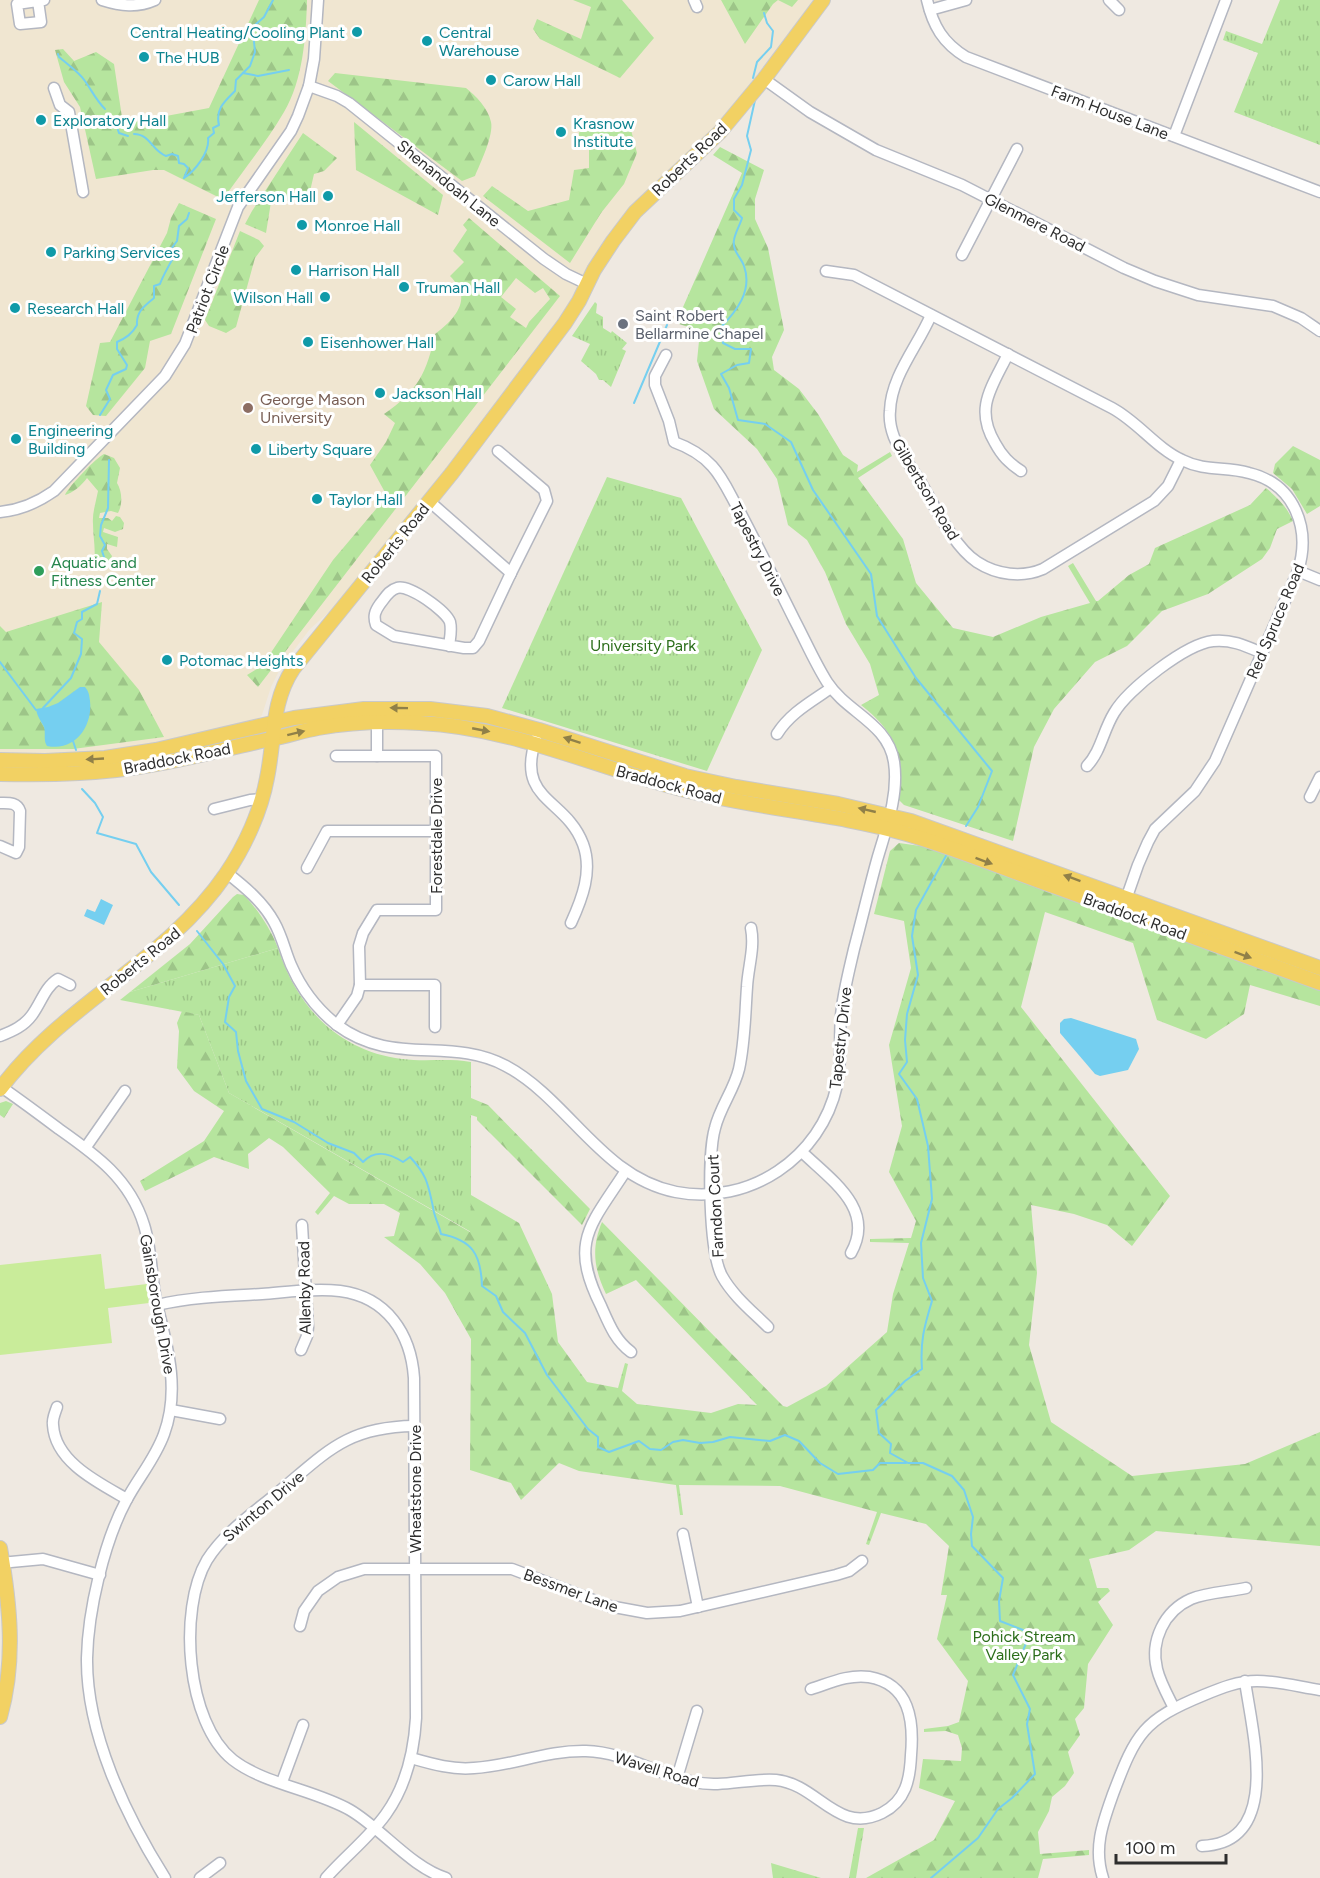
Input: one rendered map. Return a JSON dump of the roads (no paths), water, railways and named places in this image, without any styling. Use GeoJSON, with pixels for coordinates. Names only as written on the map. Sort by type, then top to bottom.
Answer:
{"type":"FeatureCollection","features":[{"type":"Feature","properties":{"kind":"main road","name":"Roberts Road"},"geometry":{"type":"LineString","coordinates":[[0,1087],[50,1032],[186,923],[227,873],[248,836],[262,799],[268,775],[280,692],[293,669],[429,501],[565,323],[613,241],[635,212],[720,132],[764,79],[823,0]]}},
{"type":"Feature","properties":{"kind":"main road","name":"Braddock Road"},"geometry":{"type":"LineString","coordinates":[[0,760],[45,761],[105,758],[156,750],[275,722],[334,712],[395,708],[456,711],[487,716],[539,730],[685,776],[838,804],[888,822]]}},
{"type":"Feature","properties":{"kind":"main road","name":"Braddock Road"},"geometry":{"type":"LineString","coordinates":[[0,774],[48,775],[108,772],[160,764],[318,728],[377,722],[464,727],[499,734],[686,790],[755,805],[888,822],[944,832],[1320,983]]}},
{"type":"Feature","properties":{"kind":"main road","name":"Braddock Road"},"geometry":{"type":"LineString","coordinates":[[1124,905],[1320,968]]}},
{"type":"Feature","properties":{"kind":"main road"},"geometry":{"type":"LineString","coordinates":[[0,1548],[8,1591],[10,1650],[8,1683],[0,1717]]}},
{"type":"Feature","properties":{"kind":"street"},"geometry":{"type":"LineString","coordinates":[[102,0],[137,6],[155,0]]}},
{"type":"Feature","properties":{"kind":"street","name":"Patriot Circle"},"geometry":{"type":"LineString","coordinates":[[0,512],[32,505],[54,491],[171,368],[185,344],[238,207],[291,130],[309,86],[316,45],[318,0]]}},
{"type":"Feature","properties":{"kind":"street"},"geometry":{"type":"LineString","coordinates":[[928,5],[966,0]]}},
{"type":"Feature","properties":{"kind":"street"},"geometry":{"type":"LineString","coordinates":[[1109,0],[1119,10]]}},
{"type":"Feature","properties":{"kind":"street"},"geometry":{"type":"LineString","coordinates":[[1174,136],[1226,0]]}},
{"type":"Feature","properties":{"kind":"street","name":"Farm House Lane"},"geometry":{"type":"LineString","coordinates":[[928,5],[933,23],[945,40],[966,57],[1320,192]]}},
{"type":"Feature","properties":{"kind":"street","name":"Glenmere Road"},"geometry":{"type":"LineString","coordinates":[[764,79],[810,112],[876,150],[992,199],[1124,268],[1155,281],[1198,294],[1273,306],[1301,318],[1320,331]]}},
{"type":"Feature","properties":{"kind":"street","name":"Shenandoah Lane"},"geometry":{"type":"LineString","coordinates":[[309,86],[349,103],[544,259],[560,271],[587,284]]}},
{"type":"Feature","properties":{"kind":"street"},"geometry":{"type":"LineString","coordinates":[[54,88],[60,105],[69,112],[83,192]]}},
{"type":"Feature","properties":{"kind":"street"},"geometry":{"type":"LineString","coordinates":[[962,255],[1017,149]]}},
{"type":"Feature","properties":{"kind":"street","name":"Red Spruce Road"},"geometry":{"type":"LineString","coordinates":[[826,271],[854,275],[1121,413],[1181,460],[1209,469],[1252,473],[1267,480],[1280,489],[1294,507],[1302,528],[1303,550],[1298,571],[1210,769],[1195,791],[1155,830],[1144,849],[1124,905]]}},
{"type":"Feature","properties":{"kind":"street","name":"Gilbertson Road"},"geometry":{"type":"LineString","coordinates":[[931,315],[894,387],[890,405],[891,425],[898,445],[955,538],[978,562],[1007,573],[1023,574],[1043,569],[1154,501],[1167,486],[1181,460]]}},
{"type":"Feature","properties":{"kind":"street"},"geometry":{"type":"LineString","coordinates":[[1008,354],[988,396],[985,417],[989,433],[1002,456],[1021,471]]}},
{"type":"Feature","properties":{"kind":"street","name":"Tapestry Drive"},"geometry":{"type":"LineString","coordinates":[[227,873],[251,892],[269,913],[304,989],[338,1025],[356,1037],[392,1049],[461,1052],[482,1056],[504,1065],[531,1083],[625,1172],[666,1190],[711,1194],[728,1192],[761,1182],[778,1173],[802,1152],[824,1121],[836,1090],[846,978],[888,822],[895,779],[891,747],[869,720],[844,704],[831,688],[720,477],[698,454],[674,442],[669,420],[655,385],[655,376],[666,355]]}},
{"type":"Feature","properties":{"kind":"street"},"geometry":{"type":"LineString","coordinates":[[448,646],[451,631],[449,621],[443,613],[417,593],[404,587],[396,588],[388,594],[373,617],[376,625],[394,636],[448,646],[464,648],[473,648],[479,641],[546,501],[544,490],[498,451]]}},
{"type":"Feature","properties":{"kind":"street"},"geometry":{"type":"LineString","coordinates":[[429,501],[511,574]]}},
{"type":"Feature","properties":{"kind":"street"},"geometry":{"type":"LineString","coordinates":[[1298,571],[1320,580]]}},
{"type":"Feature","properties":{"kind":"street"},"geometry":{"type":"LineString","coordinates":[[1087,766],[1099,750],[1109,722],[1123,700],[1186,650],[1204,642],[1223,640],[1243,644],[1262,652]]}},
{"type":"Feature","properties":{"kind":"street"},"geometry":{"type":"LineString","coordinates":[[777,734],[784,722],[795,712],[831,688]]}},
{"type":"Feature","properties":{"kind":"street"},"geometry":{"type":"LineString","coordinates":[[336,756],[377,756],[377,722]]}},
{"type":"Feature","properties":{"kind":"street"},"geometry":{"type":"LineString","coordinates":[[539,730],[530,766],[537,788],[574,828],[583,843],[586,856],[586,883],[571,924]]}},
{"type":"Feature","properties":{"kind":"street","name":"Forestdale Drive"},"geometry":{"type":"LineString","coordinates":[[338,1025],[357,996],[360,985],[359,946],[363,933],[377,910],[436,910],[436,756],[377,756]]}},
{"type":"Feature","properties":{"kind":"street"},"geometry":{"type":"LineString","coordinates":[[1310,797],[1320,777]]}},
{"type":"Feature","properties":{"kind":"street"},"geometry":{"type":"LineString","coordinates":[[214,809],[262,799]]}},
{"type":"Feature","properties":{"kind":"street"},"geometry":{"type":"LineString","coordinates":[[0,803],[13,803],[19,807],[20,811],[16,853],[0,846]]}},
{"type":"Feature","properties":{"kind":"street"},"geometry":{"type":"LineString","coordinates":[[307,868],[327,831],[436,831]]}},
{"type":"Feature","properties":{"kind":"street","name":"Farndon Court"},"geometry":{"type":"LineString","coordinates":[[751,928],[753,940],[748,970],[742,1051],[737,1076],[718,1116],[712,1137],[711,1194],[715,1251],[719,1269],[730,1288],[768,1327]]}},
{"type":"Feature","properties":{"kind":"street"},"geometry":{"type":"LineString","coordinates":[[0,1036],[20,1028],[32,1015],[51,984],[58,980],[70,985]]}},
{"type":"Feature","properties":{"kind":"street"},"geometry":{"type":"LineString","coordinates":[[360,985],[435,986],[435,1027]]}},
{"type":"Feature","properties":{"kind":"street","name":"Gainsborough Drive"},"geometry":{"type":"LineString","coordinates":[[0,1087],[86,1147],[112,1170],[133,1198],[147,1237],[151,1273],[170,1363],[171,1410],[155,1455],[127,1499],[111,1536],[99,1575],[88,1650],[88,1678],[107,1760],[121,1797],[141,1839],[165,1878]]}},
{"type":"Feature","properties":{"kind":"street"},"geometry":{"type":"LineString","coordinates":[[86,1147],[125,1091]]}},
{"type":"Feature","properties":{"kind":"street"},"geometry":{"type":"LineString","coordinates":[[802,1152],[853,1204],[859,1219],[860,1230],[858,1242],[851,1253]]}},
{"type":"Feature","properties":{"kind":"street"},"geometry":{"type":"LineString","coordinates":[[625,1172],[591,1226],[586,1240],[585,1261],[589,1282],[616,1338],[631,1352]]}},
{"type":"Feature","properties":{"kind":"street","name":"Allenby Road"},"geometry":{"type":"LineString","coordinates":[[301,1350],[307,1336],[302,1225]]}},
{"type":"Feature","properties":{"kind":"street","name":"Wheatstone Drive"},"geometry":{"type":"LineString","coordinates":[[157,1305],[193,1298],[306,1291],[336,1291],[356,1295],[379,1307],[397,1324],[407,1342],[413,1362],[416,1718],[411,1758],[403,1783],[386,1815],[326,1878]]}},
{"type":"Feature","properties":{"kind":"street"},"geometry":{"type":"LineString","coordinates":[[57,1407],[53,1428],[63,1452],[82,1470],[127,1499]]}},
{"type":"Feature","properties":{"kind":"street"},"geometry":{"type":"LineString","coordinates":[[171,1410],[220,1419]]}},
{"type":"Feature","properties":{"kind":"street","name":"Swinton Drive"},"geometry":{"type":"LineString","coordinates":[[414,1426],[383,1428],[350,1437],[334,1447],[221,1541],[197,1582],[192,1606],[192,1662],[196,1689],[207,1724],[218,1743],[232,1759],[251,1771],[342,1806],[443,1878]]}},
{"type":"Feature","properties":{"kind":"street"},"geometry":{"type":"LineString","coordinates":[[683,1534],[698,1607]]}},
{"type":"Feature","properties":{"kind":"street"},"geometry":{"type":"LineString","coordinates":[[1,1563],[34,1559],[49,1560],[99,1575]]}},
{"type":"Feature","properties":{"kind":"street","name":"Bessmer Lane"},"geometry":{"type":"LineString","coordinates":[[300,1626],[307,1606],[318,1591],[338,1577],[364,1569],[513,1569],[609,1606],[632,1612],[666,1613],[836,1575],[849,1571],[861,1561]]}},
{"type":"Feature","properties":{"kind":"street"},"geometry":{"type":"LineString","coordinates":[[1174,1708],[1160,1678],[1155,1660],[1157,1637],[1162,1625],[1173,1611],[1187,1601],[1201,1596],[1246,1588]]}},
{"type":"Feature","properties":{"kind":"street","name":"Wavell Road"},"geometry":{"type":"LineString","coordinates":[[411,1758],[451,1767],[472,1768],[552,1753],[590,1751],[625,1758],[677,1778],[713,1784],[766,1780],[785,1782],[811,1793],[828,1808],[843,1816],[866,1818],[885,1812],[900,1799],[910,1778],[912,1728],[910,1713],[904,1701],[887,1684],[866,1677],[848,1678],[811,1689]]}},
{"type":"Feature","properties":{"kind":"street"},"geometry":{"type":"LineString","coordinates":[[1202,1846],[1213,1846],[1231,1838],[1247,1820],[1256,1797],[1258,1779],[1245,1681]]}},
{"type":"Feature","properties":{"kind":"street"},"geometry":{"type":"LineString","coordinates":[[1103,1878],[1098,1855],[1099,1837],[1126,1758],[1136,1740],[1149,1725],[1174,1708],[1245,1681],[1262,1681],[1320,1690]]}},
{"type":"Feature","properties":{"kind":"street"},"geometry":{"type":"LineString","coordinates":[[677,1778],[697,1711]]}},
{"type":"Feature","properties":{"kind":"street"},"geometry":{"type":"LineString","coordinates":[[282,1782],[303,1725]]}},
{"type":"Feature","properties":{"kind":"street"},"geometry":{"type":"LineString","coordinates":[[200,1878],[220,1863]]}},
{"type":"Feature","properties":{"kind":"water"},"geometry":{"type":"Polygon","coordinates":[[[80,687],[85,687],[90,701],[85,728],[74,741],[66,745],[47,746],[44,727],[36,709],[58,703],[80,687]]]}},
{"type":"Feature","properties":{"kind":"water"},"geometry":{"type":"Polygon","coordinates":[[[101,899],[113,905],[104,925],[84,916],[87,909],[95,912],[101,899]]]}},
{"type":"Feature","properties":{"kind":"water"},"geometry":{"type":"Polygon","coordinates":[[[1071,1018],[1136,1039],[1139,1049],[1128,1070],[1100,1076],[1095,1074],[1060,1033],[1060,1023],[1064,1019],[1071,1018]]]}},
{"type":"Feature","properties":{"kind":"waterway"},"geometry":{"type":"LineString","coordinates":[[184,178],[201,161],[207,149],[208,138],[214,133],[213,128],[219,125],[218,114],[222,106],[235,91],[236,80],[250,66],[255,52],[253,32],[255,25],[264,17],[273,0]]}},
{"type":"Feature","properties":{"kind":"waterway"},"geometry":{"type":"LineString","coordinates":[[753,78],[757,62],[771,47],[773,31],[764,13]]}},
{"type":"Feature","properties":{"kind":"waterway"},"geometry":{"type":"LineString","coordinates":[[58,54],[82,78],[105,109]]}},
{"type":"Feature","properties":{"kind":"waterway"},"geometry":{"type":"LineString","coordinates":[[243,73],[258,76],[289,70]]}},
{"type":"Feature","properties":{"kind":"waterway"},"geometry":{"type":"LineString","coordinates":[[755,100],[747,136],[751,150],[742,185],[734,199],[734,210],[742,218],[734,244],[735,251],[744,266],[745,292],[737,308],[720,328],[723,343],[735,349],[751,349],[749,363],[737,365],[721,374],[729,388],[738,420],[765,424],[791,442],[813,490],[871,574],[877,616],[916,678],[992,771],[978,807],[966,826]]}},
{"type":"Feature","properties":{"kind":"waterway"},"geometry":{"type":"LineString","coordinates":[[118,130],[119,133],[128,136]]}},
{"type":"Feature","properties":{"kind":"waterway"},"geometry":{"type":"LineString","coordinates":[[134,134],[144,137],[161,154],[178,156],[179,163],[188,168],[184,178]]}},
{"type":"Feature","properties":{"kind":"waterway"},"geometry":{"type":"LineString","coordinates":[[100,415],[110,399],[106,390],[113,375],[126,369],[127,365],[117,349],[117,342],[133,331],[137,325],[139,313],[154,298],[154,286],[160,284],[176,254],[171,249],[177,241],[179,226],[187,219],[189,213]]}},
{"type":"Feature","properties":{"kind":"waterway"},"geometry":{"type":"LineString","coordinates":[[634,403],[667,325]]}},
{"type":"Feature","properties":{"kind":"waterway"},"geometry":{"type":"LineString","coordinates":[[105,560],[102,551],[105,545],[100,536],[101,525],[108,508],[109,460]]}},
{"type":"Feature","properties":{"kind":"waterway"},"geometry":{"type":"LineString","coordinates":[[43,708],[71,678],[81,654],[82,639],[74,633],[77,622],[82,619],[82,612],[97,604],[100,591]]}},
{"type":"Feature","properties":{"kind":"waterway"},"geometry":{"type":"LineString","coordinates":[[0,662],[36,710]]}},
{"type":"Feature","properties":{"kind":"waterway"},"geometry":{"type":"LineString","coordinates":[[73,741],[76,750]]}},
{"type":"Feature","properties":{"kind":"waterway"},"geometry":{"type":"LineString","coordinates":[[82,789],[95,803],[103,817],[97,833],[136,844],[151,872],[179,905]]}},
{"type":"Feature","properties":{"kind":"waterway"},"geometry":{"type":"LineString","coordinates":[[931,1878],[978,1838],[998,1809],[1035,1774],[1027,1724],[1030,1709],[1013,1675],[1029,1636],[1023,1630],[1000,1621],[999,1601],[1003,1578],[972,1546],[973,1517],[964,1490],[952,1476],[923,1463],[908,1463],[890,1453],[891,1444],[879,1433],[876,1410],[905,1381],[922,1369],[923,1335],[932,1301],[923,1278],[921,1243],[932,1199],[928,1146],[917,1099],[899,1074],[907,1062],[905,1040],[907,1014],[918,975],[912,936],[916,910],[947,854]]}},
{"type":"Feature","properties":{"kind":"waterway"},"geometry":{"type":"LineString","coordinates":[[197,931],[223,964],[235,986],[229,997],[225,1022],[236,1032],[238,1051],[246,1081],[262,1109],[294,1122],[328,1143],[354,1153],[363,1162],[377,1154],[393,1156],[403,1162],[410,1157],[426,1180],[441,1234],[460,1240],[473,1250],[480,1265],[482,1286],[496,1296],[503,1312],[525,1333],[547,1375],[588,1429],[598,1437],[598,1447],[609,1452],[639,1441],[650,1449],[661,1450],[673,1442],[683,1440],[700,1443],[730,1437],[770,1441],[785,1435],[799,1441],[820,1463],[838,1474],[873,1470],[880,1463],[906,1463]]}},
{"type":"Feature","properties":{"kind":"place","name":"Central Heating/Cooling Plant"},"geometry":{"type":"Point","coordinates":[357,32]}},
{"type":"Feature","properties":{"kind":"place","name":"Central Warehouse"},"geometry":{"type":"Point","coordinates":[427,41]}},
{"type":"Feature","properties":{"kind":"place","name":"The HUB"},"geometry":{"type":"Point","coordinates":[144,57]}},
{"type":"Feature","properties":{"kind":"place","name":"Carow Hall"},"geometry":{"type":"Point","coordinates":[491,80]}},
{"type":"Feature","properties":{"kind":"place","name":"Exploratory Hall"},"geometry":{"type":"Point","coordinates":[41,120]}},
{"type":"Feature","properties":{"kind":"place","name":"Krasnow Institute"},"geometry":{"type":"Point","coordinates":[561,132]}},
{"type":"Feature","properties":{"kind":"place","name":"Jefferson Hall"},"geometry":{"type":"Point","coordinates":[328,196]}},
{"type":"Feature","properties":{"kind":"place","name":"Monroe Hall"},"geometry":{"type":"Point","coordinates":[302,225]}},
{"type":"Feature","properties":{"kind":"place","name":"Parking Services"},"geometry":{"type":"Point","coordinates":[51,252]}},
{"type":"Feature","properties":{"kind":"place","name":"Harrison Hall"},"geometry":{"type":"Point","coordinates":[296,270]}},
{"type":"Feature","properties":{"kind":"place","name":"Truman Hall"},"geometry":{"type":"Point","coordinates":[404,287]}},
{"type":"Feature","properties":{"kind":"place","name":"Wilson Hall"},"geometry":{"type":"Point","coordinates":[325,297]}},
{"type":"Feature","properties":{"kind":"place","name":"Research Hall"},"geometry":{"type":"Point","coordinates":[15,308]}},
{"type":"Feature","properties":{"kind":"place","name":"Saint Robert Bellarmine Chapel"},"geometry":{"type":"Point","coordinates":[623,324]}},
{"type":"Feature","properties":{"kind":"place","name":"Eisenhower Hall"},"geometry":{"type":"Point","coordinates":[308,342]}},
{"type":"Feature","properties":{"kind":"place","name":"Jackson Hall"},"geometry":{"type":"Point","coordinates":[380,393]}},
{"type":"Feature","properties":{"kind":"place","name":"George Mason University"},"geometry":{"type":"Point","coordinates":[248,408]}},
{"type":"Feature","properties":{"kind":"place","name":"Engineering Building"},"geometry":{"type":"Point","coordinates":[16,439]}},
{"type":"Feature","properties":{"kind":"place","name":"Liberty Square"},"geometry":{"type":"Point","coordinates":[256,449]}},
{"type":"Feature","properties":{"kind":"place","name":"Taylor Hall"},"geometry":{"type":"Point","coordinates":[317,499]}},
{"type":"Feature","properties":{"kind":"place","name":"Aquatic and Fitness Center"},"geometry":{"type":"Point","coordinates":[39,571]}},
{"type":"Feature","properties":{"kind":"place","name":"Potomac Heights"},"geometry":{"type":"Point","coordinates":[167,660]}},
{"type":"Feature","properties":{"kind":"park label","name":"University Park"},"geometry":{"type":"Point","coordinates":[643,645]}},
{"type":"Feature","properties":{"kind":"park label","name":"Pohick Stream Valley Park"},"geometry":{"type":"Point","coordinates":[1024,1645]}}]}
